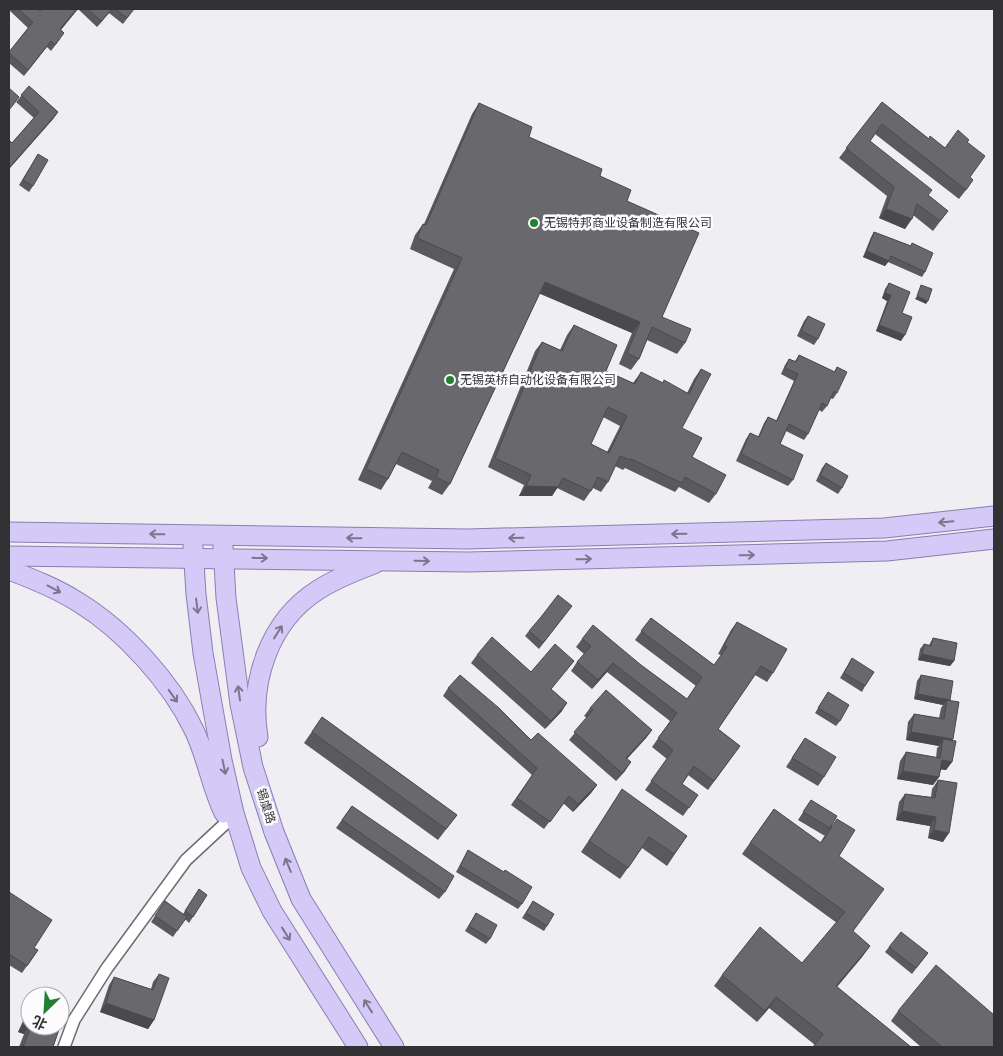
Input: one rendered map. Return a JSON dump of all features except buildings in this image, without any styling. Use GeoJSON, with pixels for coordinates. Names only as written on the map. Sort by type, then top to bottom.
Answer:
{"type":"FeatureCollection","features":[{"type":"Feature","properties":{"kind":"main road"},"geometry":{"type":"LineString","coordinates":[[9,532],[467,539],[874,529],[994,516]]}},
{"type":"Feature","properties":{"kind":"main road"},"geometry":{"type":"LineString","coordinates":[[194,535],[193,558],[203,653],[222,760],[234,813],[251,868]]}},
{"type":"Feature","properties":{"kind":"main road","name":"锡虞路"},"geometry":{"type":"LineString","coordinates":[[223,536],[223,558],[240,704],[253,767],[274,832],[301,899],[394,1047]]}},
{"type":"Feature","properties":{"kind":"main road"},"geometry":{"type":"LineString","coordinates":[[9,556],[468,562],[887,551],[994,539]]}},
{"type":"Feature","properties":{"kind":"main road"},"geometry":{"type":"LineString","coordinates":[[274,832],[272,798],[256,722],[257,686],[263,662],[280,629],[300,604],[318,590],[334,581],[381,560]]}},
{"type":"Feature","properties":{"kind":"main road"},"geometry":{"type":"LineString","coordinates":[[9,570],[40,582],[78,602],[111,626],[134,647],[162,680],[194,730],[220,805],[272,911],[358,1047]]}},
{"type":"Feature","properties":{"kind":"street"},"geometry":{"type":"LineString","coordinates":[[64,1047],[74,1020],[107,968],[186,860],[228,821]]}},
{"type":"Feature","properties":{"kind":"place","name":"无锡特邦商业设备制造有限公司"},"geometry":{"type":"Point","coordinates":[534,223]}},
{"type":"Feature","properties":{"kind":"place","name":"无锡英桥自动化设备有限公司"},"geometry":{"type":"Point","coordinates":[450,380]}}]}
